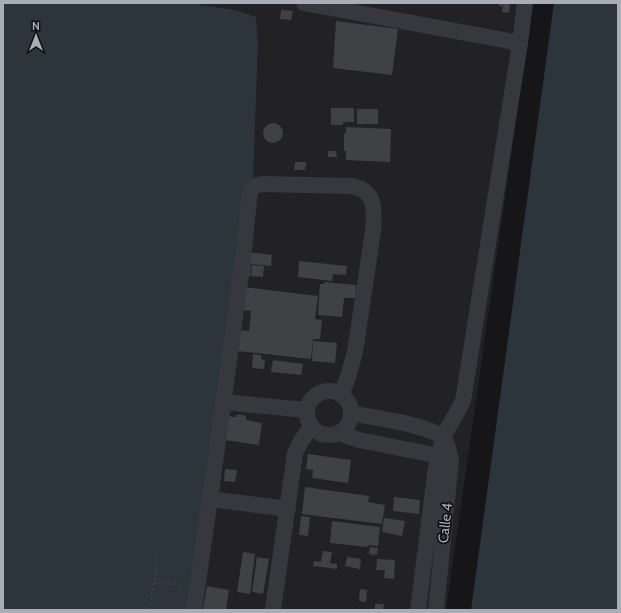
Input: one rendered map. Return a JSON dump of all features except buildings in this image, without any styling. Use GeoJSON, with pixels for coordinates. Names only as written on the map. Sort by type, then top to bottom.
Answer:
{"type":"FeatureCollection","features":[{"type":"Feature","properties":{"kind":"lane"},"geometry":{"type":"LineString","coordinates":[[304,3],[520,43]]}},
{"type":"Feature","properties":{"kind":"lane"},"geometry":{"type":"LineString","coordinates":[[418,610],[435,474],[443,437],[463,401],[520,43],[525,3]]}},
{"type":"Feature","properties":{"kind":"lane"},"geometry":{"type":"LineString","coordinates":[[194,610],[243,259],[250,191],[252,188],[262,184],[352,186],[366,191],[370,196],[373,203],[373,231],[355,352],[341,395]]}},
{"type":"Feature","properties":{"kind":"lane"},"geometry":{"type":"LineString","coordinates":[[323,392],[335,392],[341,395],[348,403],[351,413],[348,424],[340,432],[328,435],[316,432],[311,427],[306,416],[312,398],[323,392]]}},
{"type":"Feature","properties":{"kind":"lane"},"geometry":{"type":"LineString","coordinates":[[223,402],[307,410]]}},
{"type":"Feature","properties":{"kind":"lane"},"geometry":{"type":"LineString","coordinates":[[351,413],[427,429],[443,437]]}},
{"type":"Feature","properties":{"kind":"lane"},"geometry":{"type":"LineString","coordinates":[[273,610],[295,453],[311,427]]}},
{"type":"Feature","properties":{"kind":"lane"},"geometry":{"type":"LineString","coordinates":[[340,432],[359,440],[439,456]]}},
{"type":"Feature","properties":{"kind":"lane","name":"Calle 4"},"geometry":{"type":"LineString","coordinates":[[436,610],[451,460],[443,437]]}},
{"type":"Feature","properties":{"kind":"lane"},"geometry":{"type":"LineString","coordinates":[[210,499],[288,509]]}},
{"type":"Feature","properties":{"kind":"path"},"geometry":{"type":"LineString","coordinates":[[150,610],[158,555]]}},
{"type":"Feature","properties":{"kind":"path"},"geometry":{"type":"LineString","coordinates":[[154,583],[183,584]]}},
{"type":"Feature","properties":{"kind":"shaded area"},"geometry":{"type":"Polygon","coordinates":[[[3,3],[189,3],[236,10],[256,17],[258,44],[253,183],[188,610],[3,610],[3,3]]]}},
{"type":"Feature","properties":{"kind":"shaded area"},"geometry":{"type":"Polygon","coordinates":[[[189,3],[533,3],[446,610],[188,610],[253,183],[258,44],[256,17],[236,10],[189,3]]]}},
{"type":"Feature","properties":{"kind":"shaded area"},"geometry":{"type":"Polygon","coordinates":[[[554,3],[618,3],[618,610],[471,610],[554,3]]]}}]}
